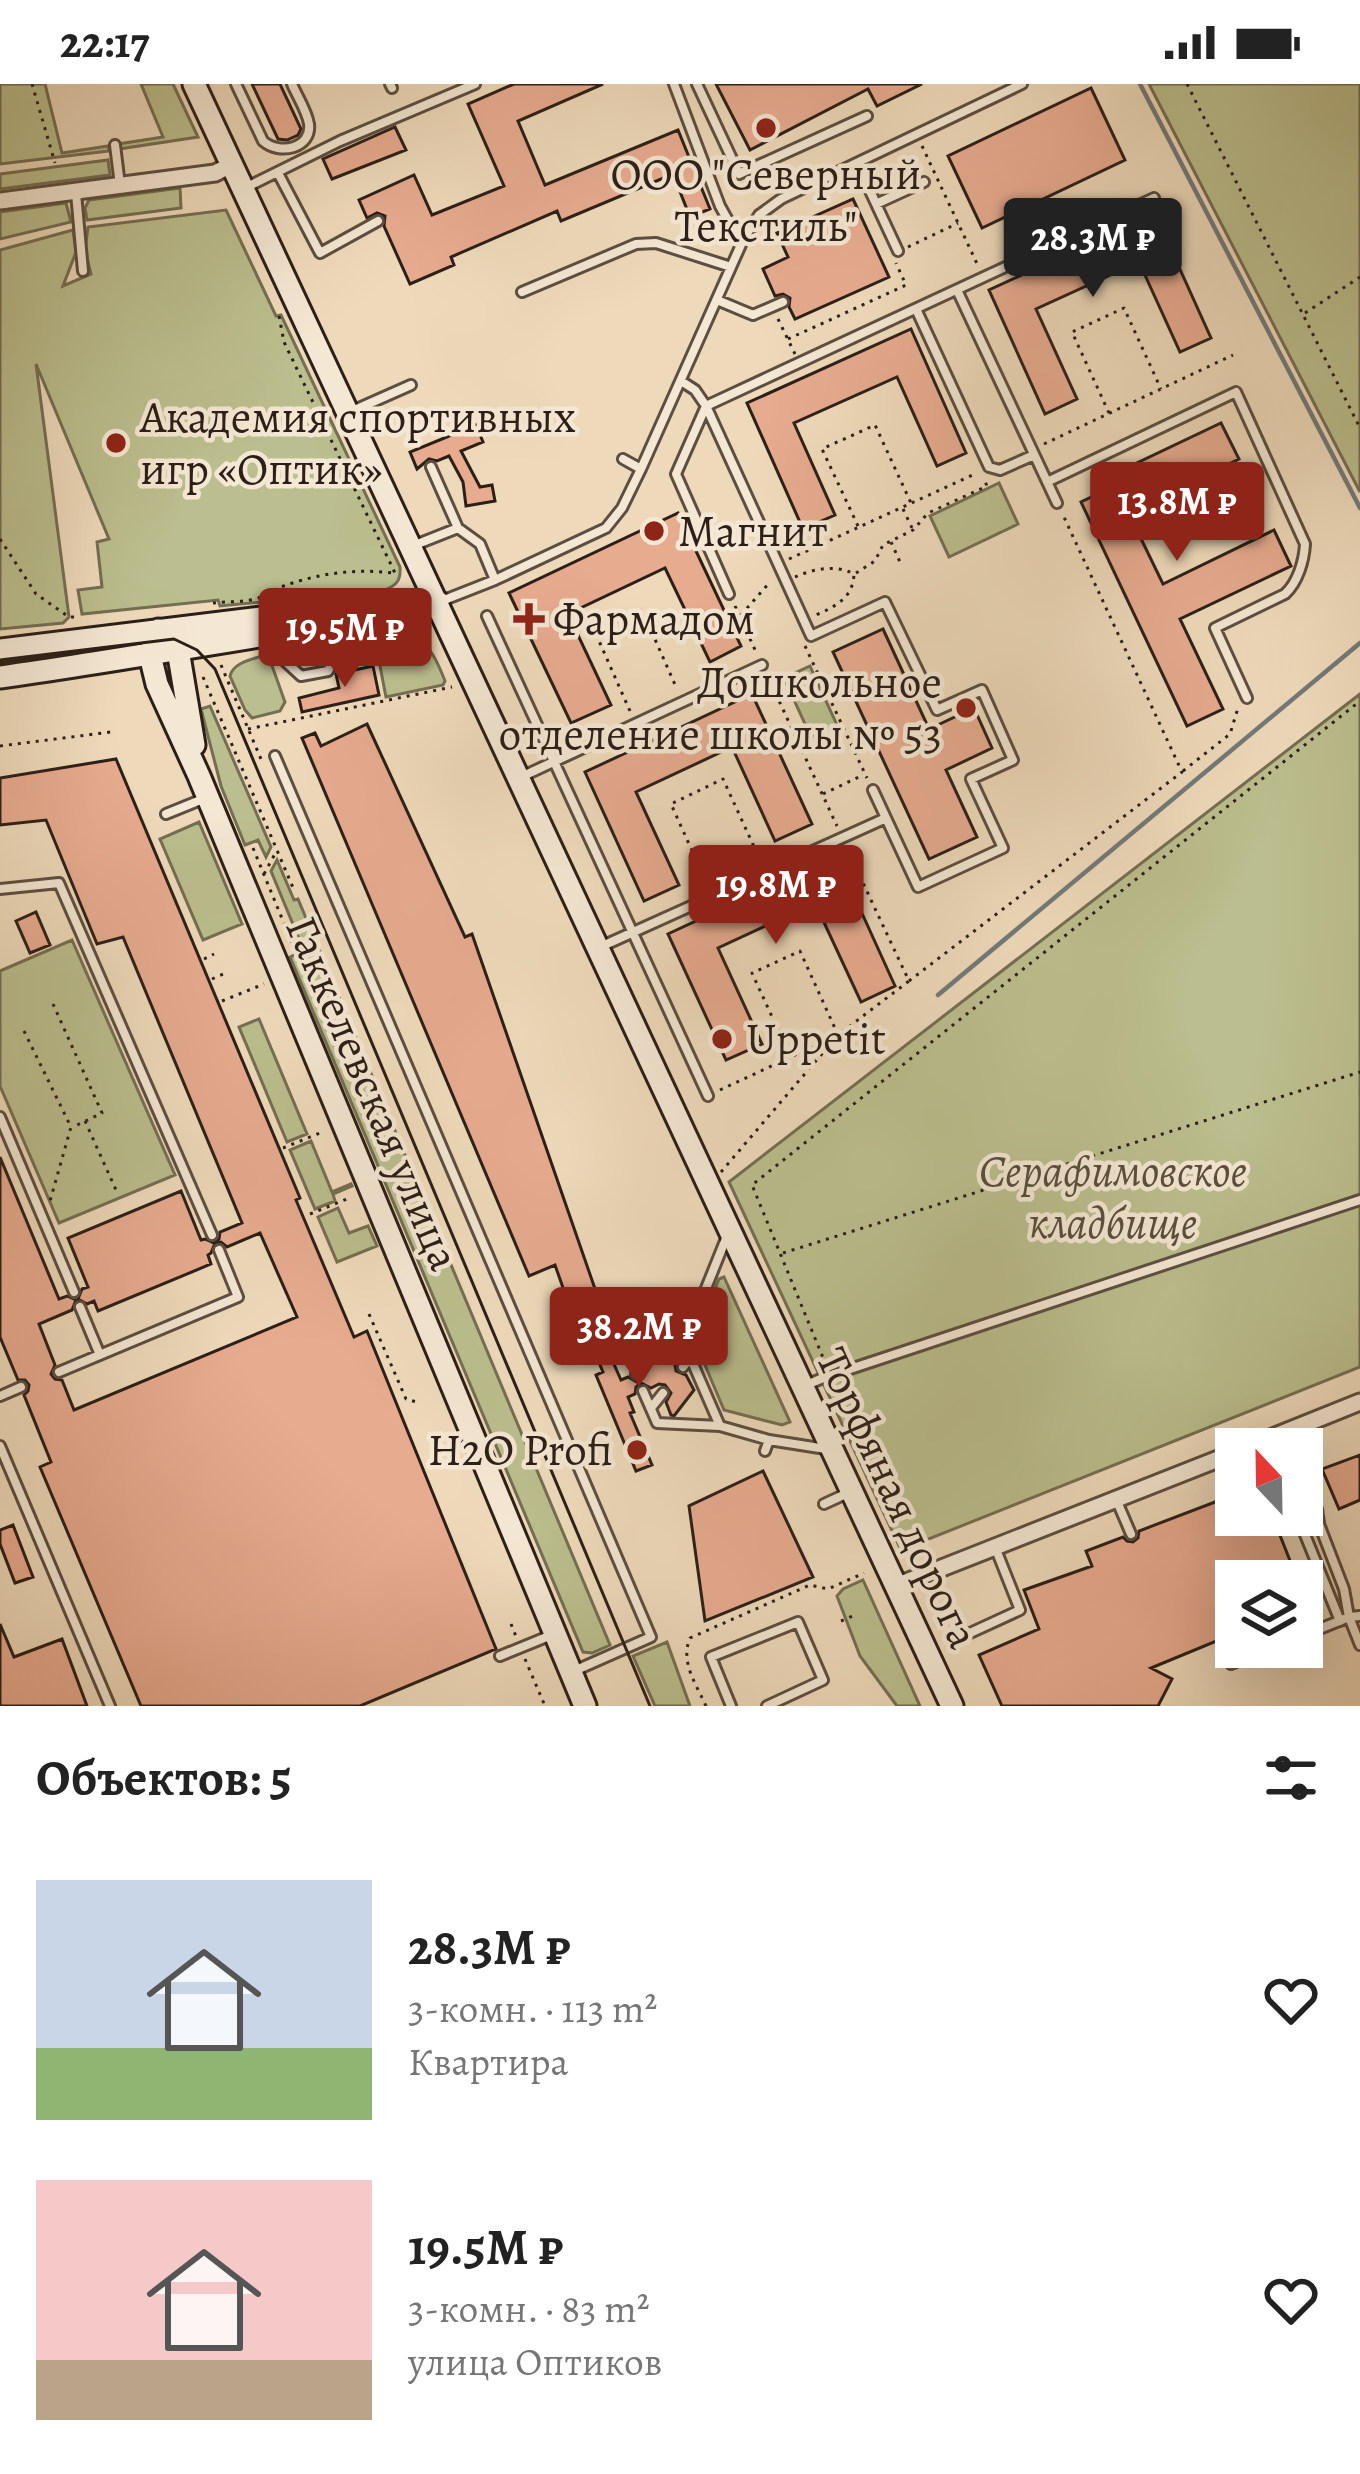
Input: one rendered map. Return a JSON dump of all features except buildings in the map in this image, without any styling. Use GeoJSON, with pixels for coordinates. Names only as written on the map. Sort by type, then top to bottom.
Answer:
{"type":"FeatureCollection","features":[{"type":"Feature","properties":{"kind":"main road","name":"Торфяная дорога"},"geometry":{"type":"LineString","coordinates":[[194,84],[729,1228],[812,1382],[832,1450],[952,1706]]}},
{"type":"Feature","properties":{"kind":"main road"},"geometry":{"type":"LineString","coordinates":[[0,650],[416,599],[438,602]]}},
{"type":"Feature","properties":{"kind":"main road"},"geometry":{"type":"LineString","coordinates":[[0,677],[419,612],[438,602]]}},
{"type":"Feature","properties":{"kind":"main road"},"geometry":{"type":"LineString","coordinates":[[158,630],[178,650]]}},
{"type":"Feature","properties":{"kind":"main road"},"geometry":{"type":"LineString","coordinates":[[150,655],[158,630]]}},
{"type":"Feature","properties":{"kind":"main road","name":"Гаккелевская улица"},"geometry":{"type":"LineString","coordinates":[[178,650],[203,786]]}},
{"type":"Feature","properties":{"kind":"main road","name":"Гаккелевская улица"},"geometry":{"type":"LineString","coordinates":[[150,655],[157,684],[203,786],[355,1182],[538,1614],[555,1634],[572,1672],[579,1703]]}},
{"type":"Feature","properties":{"kind":"street"},"geometry":{"type":"LineString","coordinates":[[0,201],[215,173],[231,165]]}},
{"type":"Feature","properties":{"kind":"street"},"geometry":{"type":"LineString","coordinates":[[1307,1428],[1360,1402]]}},
{"type":"Feature","properties":{"kind":"street"},"geometry":{"type":"LineString","coordinates":[[896,1586],[1215,1460]]}},
{"type":"Feature","properties":{"kind":"lane"},"geometry":{"type":"LineString","coordinates":[[236,84],[263,141],[278,150],[301,142],[310,129],[292,84]]}},
{"type":"Feature","properties":{"kind":"lane"},"geometry":{"type":"LineString","coordinates":[[242,189],[475,84]]}},
{"type":"Feature","properties":{"kind":"lane"},"geometry":{"type":"LineString","coordinates":[[675,84],[720,206],[744,238]]}},
{"type":"Feature","properties":{"kind":"lane"},"geometry":{"type":"LineString","coordinates":[[697,84],[739,174],[867,116]]}},
{"type":"Feature","properties":{"kind":"lane"},"geometry":{"type":"LineString","coordinates":[[438,602],[606,529],[641,470],[744,238],[759,215],[781,200],[1022,84]]}},
{"type":"Feature","properties":{"kind":"lane"},"geometry":{"type":"LineString","coordinates":[[115,145],[120,186]]}},
{"type":"Feature","properties":{"kind":"lane"},"geometry":{"type":"LineString","coordinates":[[857,163],[898,251]]}},
{"type":"Feature","properties":{"kind":"lane"},"geometry":{"type":"LineString","coordinates":[[278,173],[320,253],[378,221]]}},
{"type":"Feature","properties":{"kind":"lane"},"geometry":{"type":"LineString","coordinates":[[876,204],[924,182]]}},
{"type":"Feature","properties":{"kind":"lane"},"geometry":{"type":"LineString","coordinates":[[76,191],[83,271]]}},
{"type":"Feature","properties":{"kind":"lane"},"geometry":{"type":"LineString","coordinates":[[729,594],[676,474],[706,406],[1154,198]]}},
{"type":"Feature","properties":{"kind":"lane"},"geometry":{"type":"LineString","coordinates":[[522,292],[636,244],[656,243],[731,267]]}},
{"type":"Feature","properties":{"kind":"lane"},"geometry":{"type":"LineString","coordinates":[[957,290],[1057,503]]}},
{"type":"Feature","properties":{"kind":"lane"},"geometry":{"type":"LineString","coordinates":[[717,300],[754,315],[783,302]]}},
{"type":"Feature","properties":{"kind":"lane"},"geometry":{"type":"LineString","coordinates":[[916,309],[989,467],[1000,470],[1033,452]]}},
{"type":"Feature","properties":{"kind":"lane"},"geometry":{"type":"LineString","coordinates":[[681,381],[706,406],[812,636],[885,602],[937,710],[982,690],[1013,760],[971,779],[1003,848],[919,886],[873,790]]}},
{"type":"Feature","properties":{"kind":"lane"},"geometry":{"type":"LineString","coordinates":[[348,412],[411,385]]}},
{"type":"Feature","properties":{"kind":"lane"},"geometry":{"type":"LineString","coordinates":[[1047,482],[1236,392],[1305,544],[1297,578],[1285,594],[1215,628],[1245,694]]}},
{"type":"Feature","properties":{"kind":"lane"},"geometry":{"type":"LineString","coordinates":[[623,460],[641,470]]}},
{"type":"Feature","properties":{"kind":"lane"},"geometry":{"type":"LineString","coordinates":[[431,467],[458,528],[480,544],[495,580]]}},
{"type":"Feature","properties":{"kind":"lane"},"geometry":{"type":"LineString","coordinates":[[412,547],[458,528]]}},
{"type":"Feature","properties":{"kind":"lane"},"geometry":{"type":"LineString","coordinates":[[487,616],[708,1096]]}},
{"type":"Feature","properties":{"kind":"lane"},"geometry":{"type":"LineString","coordinates":[[272,632],[275,652],[302,676],[328,671],[345,640],[342,623]]}},
{"type":"Feature","properties":{"kind":"lane"},"geometry":{"type":"LineString","coordinates":[[520,778],[762,665]]}},
{"type":"Feature","properties":{"kind":"lane"},"geometry":{"type":"LineString","coordinates":[[275,756],[651,1637],[572,1672]]}},
{"type":"Feature","properties":{"kind":"lane"},"geometry":{"type":"LineString","coordinates":[[166,814],[203,786]]}},
{"type":"Feature","properties":{"kind":"lane"},"geometry":{"type":"LineString","coordinates":[[597,949],[886,818]]}},
{"type":"Feature","properties":{"kind":"lane"},"geometry":{"type":"LineString","coordinates":[[0,890],[59,883],[212,1235]]}},
{"type":"Feature","properties":{"kind":"lane"},"geometry":{"type":"LineString","coordinates":[[0,1117],[74,1292]]}},
{"type":"Feature","properties":{"kind":"lane"},"geometry":{"type":"LineString","coordinates":[[812,1382],[1360,1200]]}},
{"type":"Feature","properties":{"kind":"lane"},"geometry":{"type":"LineString","coordinates":[[674,1348],[685,1340],[729,1228]]}},
{"type":"Feature","properties":{"kind":"lane"},"geometry":{"type":"LineString","coordinates":[[58,1372],[238,1297],[219,1250]]}},
{"type":"Feature","properties":{"kind":"lane"},"geometry":{"type":"LineString","coordinates":[[80,1307],[100,1355]]}},
{"type":"Feature","properties":{"kind":"lane"},"geometry":{"type":"LineString","coordinates":[[664,1336],[692,1321]]}},
{"type":"Feature","properties":{"kind":"lane"},"geometry":{"type":"LineString","coordinates":[[685,1340],[720,1426]]}},
{"type":"Feature","properties":{"kind":"lane"},"geometry":{"type":"LineString","coordinates":[[682,1367],[690,1358]]}},
{"type":"Feature","properties":{"kind":"lane"},"geometry":{"type":"LineString","coordinates":[[636,1374],[646,1360]]}},
{"type":"Feature","properties":{"kind":"lane"},"geometry":{"type":"LineString","coordinates":[[690,1384],[698,1374]]}},
{"type":"Feature","properties":{"kind":"lane"},"geometry":{"type":"LineString","coordinates":[[0,1396],[21,1387]]}},
{"type":"Feature","properties":{"kind":"lane"},"geometry":{"type":"LineString","coordinates":[[643,1391],[659,1423]]}},
{"type":"Feature","properties":{"kind":"lane"},"geometry":{"type":"LineString","coordinates":[[651,1408],[663,1393]]}},
{"type":"Feature","properties":{"kind":"lane"},"geometry":{"type":"LineString","coordinates":[[659,1423],[669,1410]]}},
{"type":"Feature","properties":{"kind":"lane"},"geometry":{"type":"LineString","coordinates":[[659,1423],[720,1426],[832,1450]]}},
{"type":"Feature","properties":{"kind":"lane"},"geometry":{"type":"LineString","coordinates":[[765,1451],[769,1440]]}},
{"type":"Feature","properties":{"kind":"lane"},"geometry":{"type":"LineString","coordinates":[[0,1446],[110,1706]]}},
{"type":"Feature","properties":{"kind":"lane"},"geometry":{"type":"LineString","coordinates":[[824,1504],[851,1491]]}},
{"type":"Feature","properties":{"kind":"lane"},"geometry":{"type":"LineString","coordinates":[[1116,1499],[1131,1534]]}},
{"type":"Feature","properties":{"kind":"lane"},"geometry":{"type":"LineString","coordinates":[[1323,1534],[1350,1618]]}},
{"type":"Feature","properties":{"kind":"lane"},"geometry":{"type":"LineString","coordinates":[[1308,1536],[1360,1645]]}},
{"type":"Feature","properties":{"kind":"lane"},"geometry":{"type":"LineString","coordinates":[[957,1639],[1020,1610],[995,1547]]}},
{"type":"Feature","properties":{"kind":"lane"},"geometry":{"type":"LineString","coordinates":[[731,1706],[711,1657],[798,1622],[823,1680],[766,1706]]}},
{"type":"Feature","properties":{"kind":"lane"},"geometry":{"type":"LineString","coordinates":[[500,1656],[555,1634]]}},
{"type":"Feature","properties":{"kind":"path"},"geometry":{"type":"LineString","coordinates":[[32,84],[55,163]]}},
{"type":"Feature","properties":{"kind":"path"},"geometry":{"type":"LineString","coordinates":[[1187,84],[1360,428]]}},
{"type":"Feature","properties":{"kind":"path"},"geometry":{"type":"LineString","coordinates":[[916,133],[983,277]]}},
{"type":"Feature","properties":{"kind":"path"},"geometry":{"type":"LineString","coordinates":[[788,339],[906,285],[892,254],[958,223]]}},
{"type":"Feature","properties":{"kind":"path"},"geometry":{"type":"LineString","coordinates":[[1304,314],[1360,277]]}},
{"type":"Feature","properties":{"kind":"path"},"geometry":{"type":"LineString","coordinates":[[773,306],[799,363]]}},
{"type":"Feature","properties":{"kind":"path"},"geometry":{"type":"LineString","coordinates":[[1109,413],[1072,332],[1124,308],[1161,389]]}},
{"type":"Feature","properties":{"kind":"path"},"geometry":{"type":"LineString","coordinates":[[279,316],[284,342],[395,573]]}},
{"type":"Feature","properties":{"kind":"path"},"geometry":{"type":"LineString","coordinates":[[1033,452],[1234,355]]}},
{"type":"Feature","properties":{"kind":"path"},"geometry":{"type":"LineString","coordinates":[[859,528],[822,449],[875,425],[911,503]]}},
{"type":"Feature","properties":{"kind":"path"},"geometry":{"type":"LineString","coordinates":[[740,617],[773,579],[859,528],[980,472],[987,486],[928,513],[913,530],[883,545],[875,561],[854,574]]}},
{"type":"Feature","properties":{"kind":"path"},"geometry":{"type":"LineString","coordinates":[[1057,503],[1182,772]]}},
{"type":"Feature","properties":{"kind":"path"},"geometry":{"type":"LineString","coordinates":[[902,508],[913,530]]}},
{"type":"Feature","properties":{"kind":"path"},"geometry":{"type":"LineString","coordinates":[[0,539],[36,594],[76,617]]}},
{"type":"Feature","properties":{"kind":"path"},"geometry":{"type":"LineString","coordinates":[[890,540],[900,562]]}},
{"type":"Feature","properties":{"kind":"path"},"geometry":{"type":"LineString","coordinates":[[213,603],[261,598],[306,578],[402,569]]}},
{"type":"Feature","properties":{"kind":"path"},"geometry":{"type":"LineString","coordinates":[[783,573],[821,569],[854,574]]}},
{"type":"Feature","properties":{"kind":"path"},"geometry":{"type":"LineString","coordinates":[[805,621],[844,600],[854,574]]}},
{"type":"Feature","properties":{"kind":"path"},"geometry":{"type":"LineString","coordinates":[[729,594],[909,981]]}},
{"type":"Feature","properties":{"kind":"path"},"geometry":{"type":"LineString","coordinates":[[635,724],[595,632],[642,610],[683,702]]}},
{"type":"Feature","properties":{"kind":"path"},"geometry":{"type":"LineString","coordinates":[[806,649],[873,790]]}},
{"type":"Feature","properties":{"kind":"path"},"geometry":{"type":"LineString","coordinates":[[221,665],[261,759]]}},
{"type":"Feature","properties":{"kind":"path"},"geometry":{"type":"LineString","coordinates":[[202,676],[294,890]]}},
{"type":"Feature","properties":{"kind":"path"},"geometry":{"type":"LineString","coordinates":[[248,729],[454,686]]}},
{"type":"Feature","properties":{"kind":"path"},"geometry":{"type":"LineString","coordinates":[[708,1096],[838,1035],[1230,734],[1245,694]]}},
{"type":"Feature","properties":{"kind":"path"},"geometry":{"type":"LineString","coordinates":[[812,1382],[827,1370],[752,1185],[1360,701]]}},
{"type":"Feature","properties":{"kind":"path"},"geometry":{"type":"LineString","coordinates":[[0,746],[111,732]]}},
{"type":"Feature","properties":{"kind":"path"},"geometry":{"type":"LineString","coordinates":[[822,794],[865,774]]}},
{"type":"Feature","properties":{"kind":"path"},"geometry":{"type":"LineString","coordinates":[[713,896],[671,804],[723,779],[766,872]]}},
{"type":"Feature","properties":{"kind":"path"},"geometry":{"type":"LineString","coordinates":[[253,848],[295,950]]}},
{"type":"Feature","properties":{"kind":"path"},"geometry":{"type":"LineString","coordinates":[[263,874],[277,850]]}},
{"type":"Feature","properties":{"kind":"path"},"geometry":{"type":"LineString","coordinates":[[790,1058],[752,973],[800,951],[838,1035]]}},
{"type":"Feature","properties":{"kind":"path"},"geometry":{"type":"LineString","coordinates":[[204,959],[214,954]]}},
{"type":"Feature","properties":{"kind":"path"},"geometry":{"type":"LineString","coordinates":[[212,979],[223,974]]}},
{"type":"Feature","properties":{"kind":"path"},"geometry":{"type":"LineString","coordinates":[[222,1001],[279,984]]}},
{"type":"Feature","properties":{"kind":"path"},"geometry":{"type":"LineString","coordinates":[[53,1004],[102,1113],[71,1127]]}},
{"type":"Feature","properties":{"kind":"path"},"geometry":{"type":"LineString","coordinates":[[24,1030],[71,1127],[44,1222]]}},
{"type":"Feature","properties":{"kind":"path"},"geometry":{"type":"LineString","coordinates":[[719,1173],[838,1035]]}},
{"type":"Feature","properties":{"kind":"path"},"geometry":{"type":"LineString","coordinates":[[781,1254],[1360,1072]]}},
{"type":"Feature","properties":{"kind":"path"},"geometry":{"type":"LineString","coordinates":[[85,1121],[116,1190]]}},
{"type":"Feature","properties":{"kind":"path"},"geometry":{"type":"LineString","coordinates":[[283,1148],[320,1133]]}},
{"type":"Feature","properties":{"kind":"path"},"geometry":{"type":"LineString","coordinates":[[310,1214],[355,1182]]}},
{"type":"Feature","properties":{"kind":"path"},"geometry":{"type":"LineString","coordinates":[[369,1314],[406,1399],[421,1403]]}},
{"type":"Feature","properties":{"kind":"path"},"geometry":{"type":"LineString","coordinates":[[706,1706],[686,1660],[690,1638],[810,1586],[828,1589],[864,1573]]}},
{"type":"Feature","properties":{"kind":"path"},"geometry":{"type":"LineString","coordinates":[[841,1621],[855,1615]]}},
{"type":"Feature","properties":{"kind":"path"},"geometry":{"type":"LineString","coordinates":[[511,1624],[545,1706]]}},
{"type":"Feature","properties":{"kind":"green space"},"geometry":{"type":"Polygon","coordinates":[[[0,84],[45,84],[62,153],[108,146],[109,151],[0,164],[0,84]]]}},
{"type":"Feature","properties":{"kind":"green space"},"geometry":{"type":"Polygon","coordinates":[[[141,84],[173,84],[198,137],[119,149],[118,144],[163,137],[141,84]]]}},
{"type":"Feature","properties":{"kind":"green space"},"geometry":{"type":"Polygon","coordinates":[[[1149,84],[1360,84],[1360,492],[1149,84]]]}},
{"type":"Feature","properties":{"kind":"green space"},"geometry":{"type":"Polygon","coordinates":[[[108,160],[110,175],[0,189],[0,174],[108,160]]]}},
{"type":"Feature","properties":{"kind":"green space"},"geometry":{"type":"Polygon","coordinates":[[[180,188],[181,208],[87,220],[89,200],[180,188]]]}},
{"type":"Feature","properties":{"kind":"green space"},"geometry":{"type":"Polygon","coordinates":[[[66,203],[71,222],[0,239],[0,212],[66,203]]]}},
{"type":"Feature","properties":{"kind":"green space"},"geometry":{"type":"Polygon","coordinates":[[[226,210],[400,567],[397,582],[385,590],[82,614],[78,590],[102,587],[97,542],[109,539],[36,364],[69,617],[63,623],[0,629],[0,250],[73,230],[76,252],[63,286],[91,274],[85,250],[88,227],[226,210]]]}},
{"type":"Feature","properties":{"kind":"green space"},"geometry":{"type":"Polygon","coordinates":[[[999,483],[1018,524],[949,557],[930,516],[999,483]]]}},
{"type":"Feature","properties":{"kind":"green space"},"geometry":{"type":"Polygon","coordinates":[[[414,636],[437,661],[445,681],[386,697],[375,640],[414,636]]]}},
{"type":"Feature","properties":{"kind":"green space"},"geometry":{"type":"Polygon","coordinates":[[[262,656],[270,660],[285,702],[280,711],[252,718],[230,676],[238,665],[262,656]]]}},
{"type":"Feature","properties":{"kind":"green space"},"geometry":{"type":"Polygon","coordinates":[[[810,666],[837,725],[811,737],[784,678],[810,666]]]}},
{"type":"Feature","properties":{"kind":"green space","name":"Серафимовское кладбище"},"geometry":{"type":"Polygon","coordinates":[[[1360,694],[1360,1367],[901,1550],[729,1182],[1360,694]]]}},
{"type":"Feature","properties":{"kind":"green space"},"geometry":{"type":"Polygon","coordinates":[[[210,706],[271,847],[266,857],[258,840],[245,845],[221,786],[201,709],[210,706]]]}},
{"type":"Feature","properties":{"kind":"green space"},"geometry":{"type":"Polygon","coordinates":[[[199,822],[242,924],[203,940],[160,839],[199,822]]]}},
{"type":"Feature","properties":{"kind":"green space"},"geometry":{"type":"Polygon","coordinates":[[[277,860],[294,900],[298,899],[610,1645],[592,1653],[583,1652],[290,957],[304,951],[271,871],[277,860]]]}},
{"type":"Feature","properties":{"kind":"green space"},"geometry":{"type":"Polygon","coordinates":[[[72,940],[175,1175],[59,1223],[0,1086],[0,971],[72,940]]]}},
{"type":"Feature","properties":{"kind":"green space"},"geometry":{"type":"Polygon","coordinates":[[[259,1019],[307,1134],[287,1142],[239,1027],[259,1019]]]}},
{"type":"Feature","properties":{"kind":"green space"},"geometry":{"type":"Polygon","coordinates":[[[311,1141],[332,1192],[352,1186],[333,1194],[335,1201],[315,1209],[290,1150],[311,1141]]]}},
{"type":"Feature","properties":{"kind":"green space"},"geometry":{"type":"Polygon","coordinates":[[[338,1208],[349,1233],[368,1226],[377,1246],[337,1262],[318,1217],[338,1208]]]}},
{"type":"Feature","properties":{"kind":"green space"},"geometry":{"type":"Polygon","coordinates":[[[724,1277],[790,1422],[782,1425],[724,1410],[694,1339],[719,1279],[724,1277]]]}},
{"type":"Feature","properties":{"kind":"green space"},"geometry":{"type":"Polygon","coordinates":[[[863,1580],[920,1706],[897,1706],[860,1656],[837,1596],[863,1580]]]}},
{"type":"Feature","properties":{"kind":"green space"},"geometry":{"type":"Polygon","coordinates":[[[667,1642],[690,1706],[655,1706],[633,1656],[667,1642]]]}},
{"type":"Feature","properties":{"kind":"waterway"},"geometry":{"type":"LineString","coordinates":[[1140,84],[1360,508]]}},
{"type":"Feature","properties":{"kind":"waterway"},"geometry":{"type":"LineString","coordinates":[[938,995],[1360,643]]}},
{"type":"Feature","properties":{"kind":"tram line"},"geometry":{"type":"LineString","coordinates":[[0,660],[174,639],[197,650],[215,669],[650,1706]]}},
{"type":"Feature","properties":{"kind":"place","name":"ООО \"Северный Текстиль\""},"geometry":{"type":"Point","coordinates":[766,128]}},
{"type":"Feature","properties":{"kind":"place","name":"Академия спортивных игр «Оптик»"},"geometry":{"type":"Point","coordinates":[116,443]}},
{"type":"Feature","properties":{"kind":"place","name":"Магнит"},"geometry":{"type":"Point","coordinates":[654,531]}},
{"type":"Feature","properties":{"kind":"place","name":"Фармадом"},"geometry":{"type":"Point","coordinates":[529,619]}},
{"type":"Feature","properties":{"kind":"place","name":"Дошкольное отделение школы № 53"},"geometry":{"type":"Point","coordinates":[966,708]}},
{"type":"Feature","properties":{"kind":"place","name":"Uppetit"},"geometry":{"type":"Point","coordinates":[722,1039]}},
{"type":"Feature","properties":{"kind":"place","name":"H2O Profi"},"geometry":{"type":"Point","coordinates":[637,1450]}}]}
